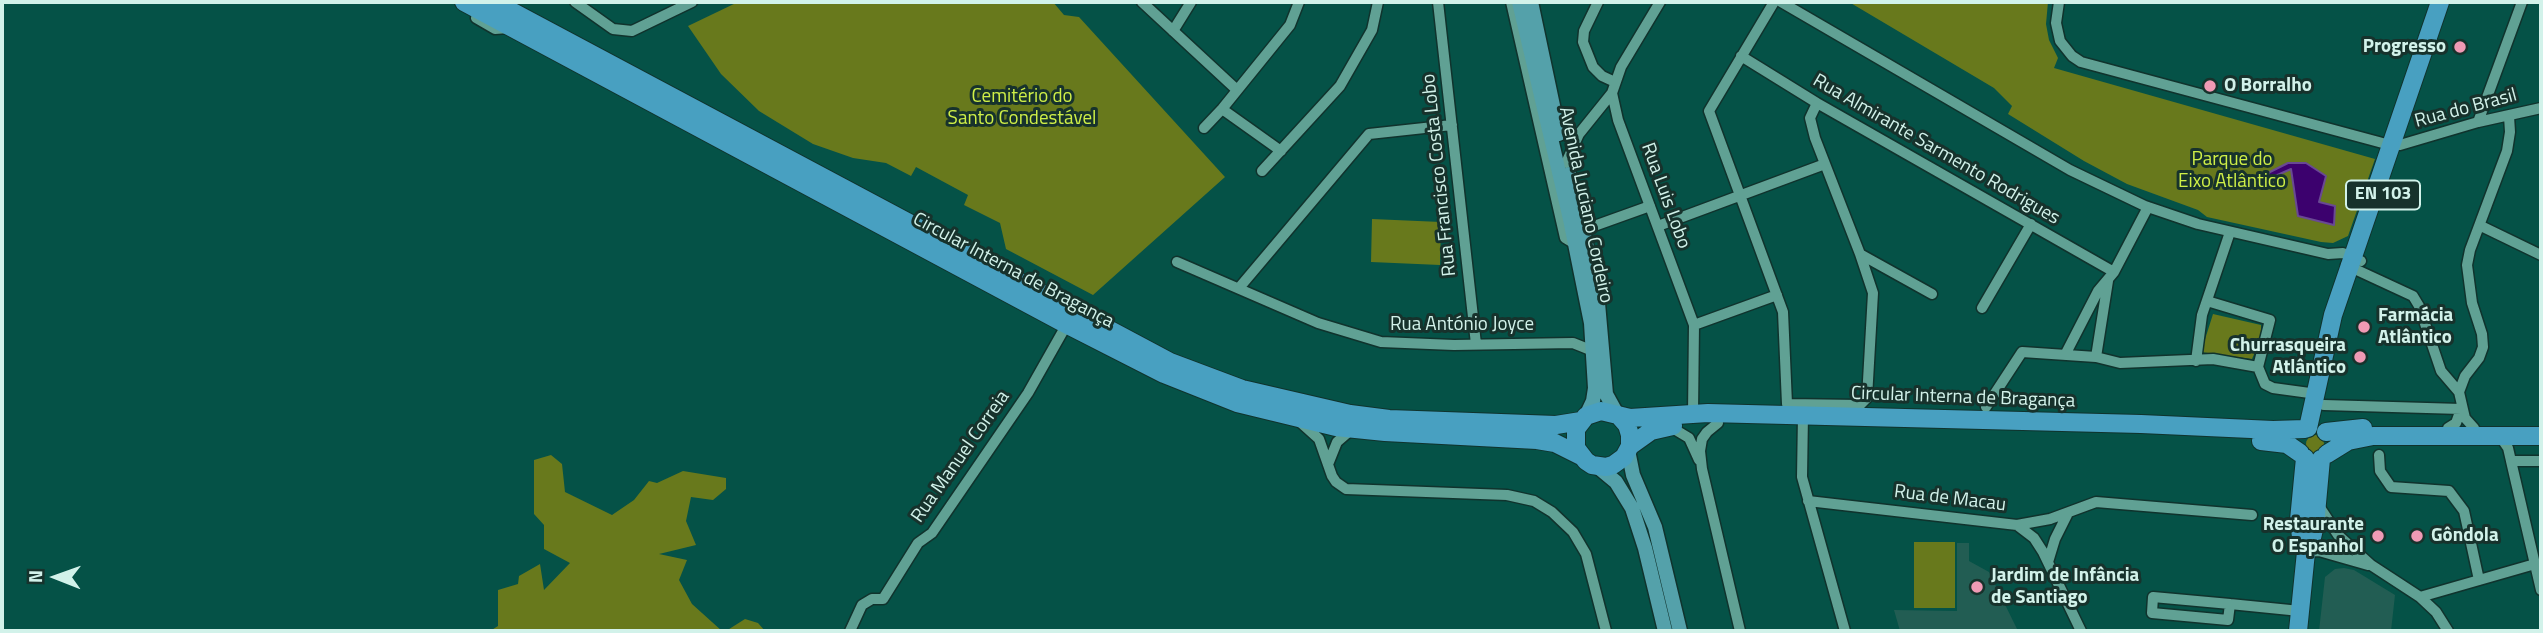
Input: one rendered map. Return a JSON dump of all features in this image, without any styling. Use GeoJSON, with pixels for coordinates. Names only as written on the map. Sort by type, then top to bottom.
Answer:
{"type":"FeatureCollection","features":[{"type":"Feature","properties":{"kind":"main road","name":"Circular Interna de Bragança"},"geometry":{"type":"LineString","coordinates":[[494,2],[1170,362],[1242,389],[1358,415],[1389,419],[1556,425],[1583,419]]}},
{"type":"Feature","properties":{"kind":"main road","name":"Avenida Luciano Cordeiro"},"geometry":{"type":"LineString","coordinates":[[1519,2],[1575,244],[1591,327],[1595,394],[1583,419]]}},
{"type":"Feature","properties":{"kind":"main road","name":"Avenida Luciano Cordeiro"},"geometry":{"type":"LineString","coordinates":[[1531,2],[1598,303],[1606,394],[1618,415]]}},
{"type":"Feature","properties":{"kind":"main road","name":"EN 103"},"geometry":{"type":"LineString","coordinates":[[2395,145],[2440,2]]}},
{"type":"Feature","properties":{"kind":"main road","name":"EN 103"},"geometry":{"type":"LineString","coordinates":[[2298,631],[2306,552],[2314,533],[2318,499],[2313,456],[2297,440],[2315,429],[2351,266],[2449,2]]}},
{"type":"Feature","properties":{"kind":"main road","name":"Circular Interna de Bragança"},"geometry":{"type":"LineString","coordinates":[[466,3],[1164,374],[1237,403],[1352,429],[1537,440],[1555,443],[1581,456]]}},
{"type":"Feature","properties":{"kind":"main road"},"geometry":{"type":"LineString","coordinates":[[1665,631],[1645,548],[1632,508],[1616,482],[1581,456],[1575,439],[1583,419],[1601,411],[1618,415],[1629,430],[1633,475],[1655,527],[1680,631]]}},
{"type":"Feature","properties":{"kind":"main road","name":"Circular Interna de Bragança"},"geometry":{"type":"LineString","coordinates":[[1618,415],[1652,418],[1693,413],[2273,441],[2287,444],[2313,456]]}},
{"type":"Feature","properties":{"kind":"main road","name":"Circular Interna de Bragança"},"geometry":{"type":"LineString","coordinates":[[1629,448],[1651,431],[1669,426],[1802,420],[2141,424],[2273,430],[2541,428]]}},
{"type":"Feature","properties":{"kind":"main road","name":"EN 103"},"geometry":{"type":"LineString","coordinates":[[2306,552],[2299,520],[2313,456],[2330,443],[2315,429]]}},
{"type":"Feature","properties":{"kind":"main road"},"geometry":{"type":"LineString","coordinates":[[2313,456],[2367,436],[2541,436]]}},
{"type":"Feature","properties":{"kind":"main road"},"geometry":{"type":"LineString","coordinates":[[1598,467],[1613,465],[1624,457],[1629,448]]}},
{"type":"Feature","properties":{"kind":"street"},"geometry":{"type":"LineString","coordinates":[[575,2],[613,29],[632,32],[692,2]]}},
{"type":"Feature","properties":{"kind":"street"},"geometry":{"type":"LineString","coordinates":[[1142,2],[1237,90]]}},
{"type":"Feature","properties":{"kind":"street"},"geometry":{"type":"LineString","coordinates":[[1173,31],[1191,2]]}},
{"type":"Feature","properties":{"kind":"street"},"geometry":{"type":"LineString","coordinates":[[1203,128],[1222,109],[1290,25],[1299,2]]}},
{"type":"Feature","properties":{"kind":"street"},"geometry":{"type":"LineString","coordinates":[[1262,171],[1340,86],[1372,30],[1378,2]]}},
{"type":"Feature","properties":{"kind":"street","name":"Rua Francisco Costa Lobo"},"geometry":{"type":"LineString","coordinates":[[1438,2],[1476,344]]}},
{"type":"Feature","properties":{"kind":"street"},"geometry":{"type":"LineString","coordinates":[[1511,2],[1565,237],[1575,244]]}},
{"type":"Feature","properties":{"kind":"street"},"geometry":{"type":"LineString","coordinates":[[1598,2],[1584,31],[1583,42],[1593,66],[1614,88]]}},
{"type":"Feature","properties":{"kind":"street"},"geometry":{"type":"LineString","coordinates":[[1566,163],[1578,134],[1614,88],[1621,67],[1660,2]]}},
{"type":"Feature","properties":{"kind":"street"},"geometry":{"type":"LineString","coordinates":[[1774,2],[1709,111],[1783,312],[1787,404],[1860,405],[1867,398],[1872,293],[1860,254],[1815,138],[1810,118],[1817,103]]}},
{"type":"Feature","properties":{"kind":"street"},"geometry":{"type":"LineString","coordinates":[[1781,2],[2070,170],[2148,207],[2198,225],[2328,254],[2343,253],[2351,266],[2413,296],[2441,371],[2459,392]]}},
{"type":"Feature","properties":{"kind":"street"},"geometry":{"type":"LineString","coordinates":[[2059,2],[2056,23],[2060,41],[2072,56],[2081,62],[2395,145]]}},
{"type":"Feature","properties":{"kind":"street"},"geometry":{"type":"LineString","coordinates":[[2478,122],[2522,2]]}},
{"type":"Feature","properties":{"kind":"street","name":"Rua Almirante Sarmento Rodrigues"},"geometry":{"type":"LineString","coordinates":[[1741,56],[1817,103],[2031,224],[2111,276]]}},
{"type":"Feature","properties":{"kind":"street","name":"Rua Luis Lobo"},"geometry":{"type":"LineString","coordinates":[[1614,88],[1618,120],[1694,325],[1693,413]]}},
{"type":"Feature","properties":{"kind":"street","name":"Rua do Brasil"},"geometry":{"type":"LineString","coordinates":[[2395,145],[2541,108]]}},
{"type":"Feature","properties":{"kind":"street"},"geometry":{"type":"LineString","coordinates":[[1222,109],[1280,151]]}},
{"type":"Feature","properties":{"kind":"street"},"geometry":{"type":"LineString","coordinates":[[2474,428],[2467,422],[2461,408],[2459,392],[2465,376],[2479,358],[2483,347],[2482,334],[2472,303],[2467,265],[2470,250],[2507,151],[2510,116]]}},
{"type":"Feature","properties":{"kind":"street"},"geometry":{"type":"LineString","coordinates":[[1239,288],[1369,134],[1452,125]]}},
{"type":"Feature","properties":{"kind":"street"},"geometry":{"type":"LineString","coordinates":[[1558,127],[1566,134],[1578,134]]}},
{"type":"Feature","properties":{"kind":"street"},"geometry":{"type":"LineString","coordinates":[[1658,226],[1825,164]]}},
{"type":"Feature","properties":{"kind":"street"},"geometry":{"type":"LineString","coordinates":[[1583,230],[1650,206]]}},
{"type":"Feature","properties":{"kind":"street"},"geometry":{"type":"LineString","coordinates":[[2065,355],[2098,291],[2111,276],[2148,207]]}},
{"type":"Feature","properties":{"kind":"street"},"geometry":{"type":"LineString","coordinates":[[1982,308],[2031,224]]}},
{"type":"Feature","properties":{"kind":"street"},"geometry":{"type":"LineString","coordinates":[[2481,226],[2541,255]]}},
{"type":"Feature","properties":{"kind":"street"},"geometry":{"type":"LineString","coordinates":[[2196,361],[2202,315],[2230,232]]}},
{"type":"Feature","properties":{"kind":"street"},"geometry":{"type":"LineString","coordinates":[[1860,254],[1932,294]]}},
{"type":"Feature","properties":{"kind":"street","name":"Rua António Joyce"},"geometry":{"type":"LineString","coordinates":[[1177,262],[1318,323],[1381,342],[1573,343],[1593,351]]}},
{"type":"Feature","properties":{"kind":"street"},"geometry":{"type":"LineString","coordinates":[[2096,358],[2111,276]]}},
{"type":"Feature","properties":{"kind":"street"},"geometry":{"type":"LineString","coordinates":[[1694,325],[1777,295]]}},
{"type":"Feature","properties":{"kind":"street"},"geometry":{"type":"LineString","coordinates":[[2207,301],[2270,320],[2258,367],[2265,384],[2273,388],[2320,399],[2461,408]]}},
{"type":"Feature","properties":{"kind":"street","name":"Rua Manuel Correia"},"geometry":{"type":"LineString","coordinates":[[850,631],[862,605],[872,599],[883,599],[918,543],[932,533],[1028,393],[1067,324]]}},
{"type":"Feature","properties":{"kind":"street"},"geometry":{"type":"LineString","coordinates":[[1573,343],[1588,334],[1591,327]]}},
{"type":"Feature","properties":{"kind":"street"},"geometry":{"type":"LineString","coordinates":[[1986,407],[2022,352],[2096,358],[2120,363],[2213,359],[2258,367]]}},
{"type":"Feature","properties":{"kind":"street"},"geometry":{"type":"LineString","coordinates":[[2448,428],[2457,421],[2461,408]]}},
{"type":"Feature","properties":{"kind":"street"},"geometry":{"type":"LineString","coordinates":[[1292,415],[1319,439],[1336,482],[1351,490],[1507,495],[1542,505],[1567,525],[1583,547],[1606,631]]}},
{"type":"Feature","properties":{"kind":"street"},"geometry":{"type":"LineString","coordinates":[[1802,420],[1802,477],[1845,631]]}},
{"type":"Feature","properties":{"kind":"street"},"geometry":{"type":"LineString","coordinates":[[1718,423],[1702,439],[1700,451],[1740,631]]}},
{"type":"Feature","properties":{"kind":"street"},"geometry":{"type":"LineString","coordinates":[[1669,426],[1689,438],[1702,469]]}},
{"type":"Feature","properties":{"kind":"street"},"geometry":{"type":"LineString","coordinates":[[1329,468],[1334,447],[1352,429]]}},
{"type":"Feature","properties":{"kind":"street"},"geometry":{"type":"LineString","coordinates":[[2499,435],[2508,448],[2541,590]]}},
{"type":"Feature","properties":{"kind":"street"},"geometry":{"type":"LineString","coordinates":[[2511,461],[2521,435]]}},
{"type":"Feature","properties":{"kind":"street"},"geometry":{"type":"LineString","coordinates":[[2379,455],[2380,471],[2391,487],[2449,491],[2464,511],[2479,580]]}},
{"type":"Feature","properties":{"kind":"street"},"geometry":{"type":"LineString","coordinates":[[2511,461],[2541,461]]}},
{"type":"Feature","properties":{"kind":"street"},"geometry":{"type":"LineString","coordinates":[[2318,499],[2320,509],[2333,530],[2371,565],[2420,597],[2436,612],[2448,631]]}},
{"type":"Feature","properties":{"kind":"street","name":"Rua de Macau"},"geometry":{"type":"LineString","coordinates":[[1808,501],[2017,525],[2068,513],[2096,502],[2252,515]]}},
{"type":"Feature","properties":{"kind":"street"},"geometry":{"type":"LineString","coordinates":[[2048,562],[2055,538],[2068,513]]}},
{"type":"Feature","properties":{"kind":"street"},"geometry":{"type":"LineString","coordinates":[[2017,525],[2034,538],[2081,631]]}},
{"type":"Feature","properties":{"kind":"street"},"geometry":{"type":"LineString","coordinates":[[2306,552],[2319,551],[2371,565]]}},
{"type":"Feature","properties":{"kind":"street"},"geometry":{"type":"LineString","coordinates":[[2420,597],[2535,564]]}},
{"type":"Feature","properties":{"kind":"street"},"geometry":{"type":"LineString","coordinates":[[2230,604],[2228,620],[2152,613],[2153,597],[2230,604],[2300,611]]}},
{"type":"Feature","properties":{"kind":"shaded area"},"geometry":{"type":"Polygon","coordinates":[[[2288,163],[2306,163],[2326,176],[2319,202],[2335,206],[2334,225],[2298,216],[2291,169],[2275,176],[2268,185],[2263,182],[2270,172],[2288,163]]]}},
{"type":"Feature","properties":{"kind":"shaded area","name":"Jardim de Infância de Santiago"},"geometry":{"type":"Polygon","coordinates":[[[1957,543],[1969,543],[1969,561],[1989,572],[2018,631],[1900,631],[1894,610],[1957,611],[1957,543]]]}},
{"type":"Feature","properties":{"kind":"shaded area"},"geometry":{"type":"Polygon","coordinates":[[[2335,569],[2354,570],[2395,595],[2391,631],[2319,631],[2325,577],[2335,569]]]}},
{"type":"Feature","properties":{"kind":"green space","name":"Cemitério do Santo Condestável"},"geometry":{"type":"Polygon","coordinates":[[[738,2],[1053,2],[1064,15],[1079,17],[1225,177],[1093,295],[1006,249],[1000,223],[964,205],[968,195],[916,167],[911,176],[886,163],[853,158],[813,144],[759,111],[721,74],[688,26],[738,2]]]}},
{"type":"Feature","properties":{"kind":"green space","name":"Parque do Eixo Atlântico"},"geometry":{"type":"Polygon","coordinates":[[[1849,2],[2048,2],[2046,24],[2049,40],[2058,58],[2054,68],[2375,159],[2348,236],[2333,243],[2321,242],[2207,217],[2198,210],[2127,184],[2008,114],[2012,106],[1994,88],[1849,2]]]}},
{"type":"Feature","properties":{"kind":"green space"},"geometry":{"type":"Polygon","coordinates":[[[1372,219],[1441,222],[1440,265],[1371,262],[1372,219]]]}},
{"type":"Feature","properties":{"kind":"green space"},"geometry":{"type":"Polygon","coordinates":[[[2213,314],[2261,325],[2261,338],[2252,359],[2201,352],[2213,314]]]}},
{"type":"Feature","properties":{"kind":"green space"},"geometry":{"type":"Polygon","coordinates":[[[2311,435],[2319,435],[2324,444],[2322,451],[2311,453],[2306,448],[2306,440],[2311,435]]]}},
{"type":"Feature","properties":{"kind":"green space"},"geometry":{"type":"Polygon","coordinates":[[[551,455],[562,464],[565,492],[612,515],[634,500],[649,481],[657,483],[683,471],[726,478],[726,489],[713,500],[691,497],[686,521],[696,545],[659,554],[687,560],[679,580],[692,604],[722,631],[490,631],[498,626],[498,590],[518,584],[519,576],[540,564],[544,590],[570,563],[544,549],[544,525],[534,514],[534,460],[551,455]]]}},
{"type":"Feature","properties":{"kind":"green space"},"geometry":{"type":"Polygon","coordinates":[[[1914,542],[1955,542],[1955,608],[1914,608],[1914,542]]]}},
{"type":"Feature","properties":{"kind":"green space"},"geometry":{"type":"Polygon","coordinates":[[[745,619],[758,623],[765,631],[726,631],[745,619]]]}},
{"type":"Feature","properties":{"kind":"place","name":"Progresso"},"geometry":{"type":"Point","coordinates":[2460,47]}},
{"type":"Feature","properties":{"kind":"place","name":"O Borralho"},"geometry":{"type":"Point","coordinates":[2210,86]}},
{"type":"Feature","properties":{"kind":"place","name":"Farmácia Atlântico"},"geometry":{"type":"Point","coordinates":[2364,327]}},
{"type":"Feature","properties":{"kind":"place","name":"Churrasqueira Atlântico"},"geometry":{"type":"Point","coordinates":[2360,357]}},
{"type":"Feature","properties":{"kind":"place","name":"Restaurante O Espanhol"},"geometry":{"type":"Point","coordinates":[2378,536]}},
{"type":"Feature","properties":{"kind":"place","name":"Gôndola"},"geometry":{"type":"Point","coordinates":[2417,536]}},
{"type":"Feature","properties":{"kind":"place","name":"Jardim de Infância de Santiago"},"geometry":{"type":"Point","coordinates":[1977,587]}}]}
